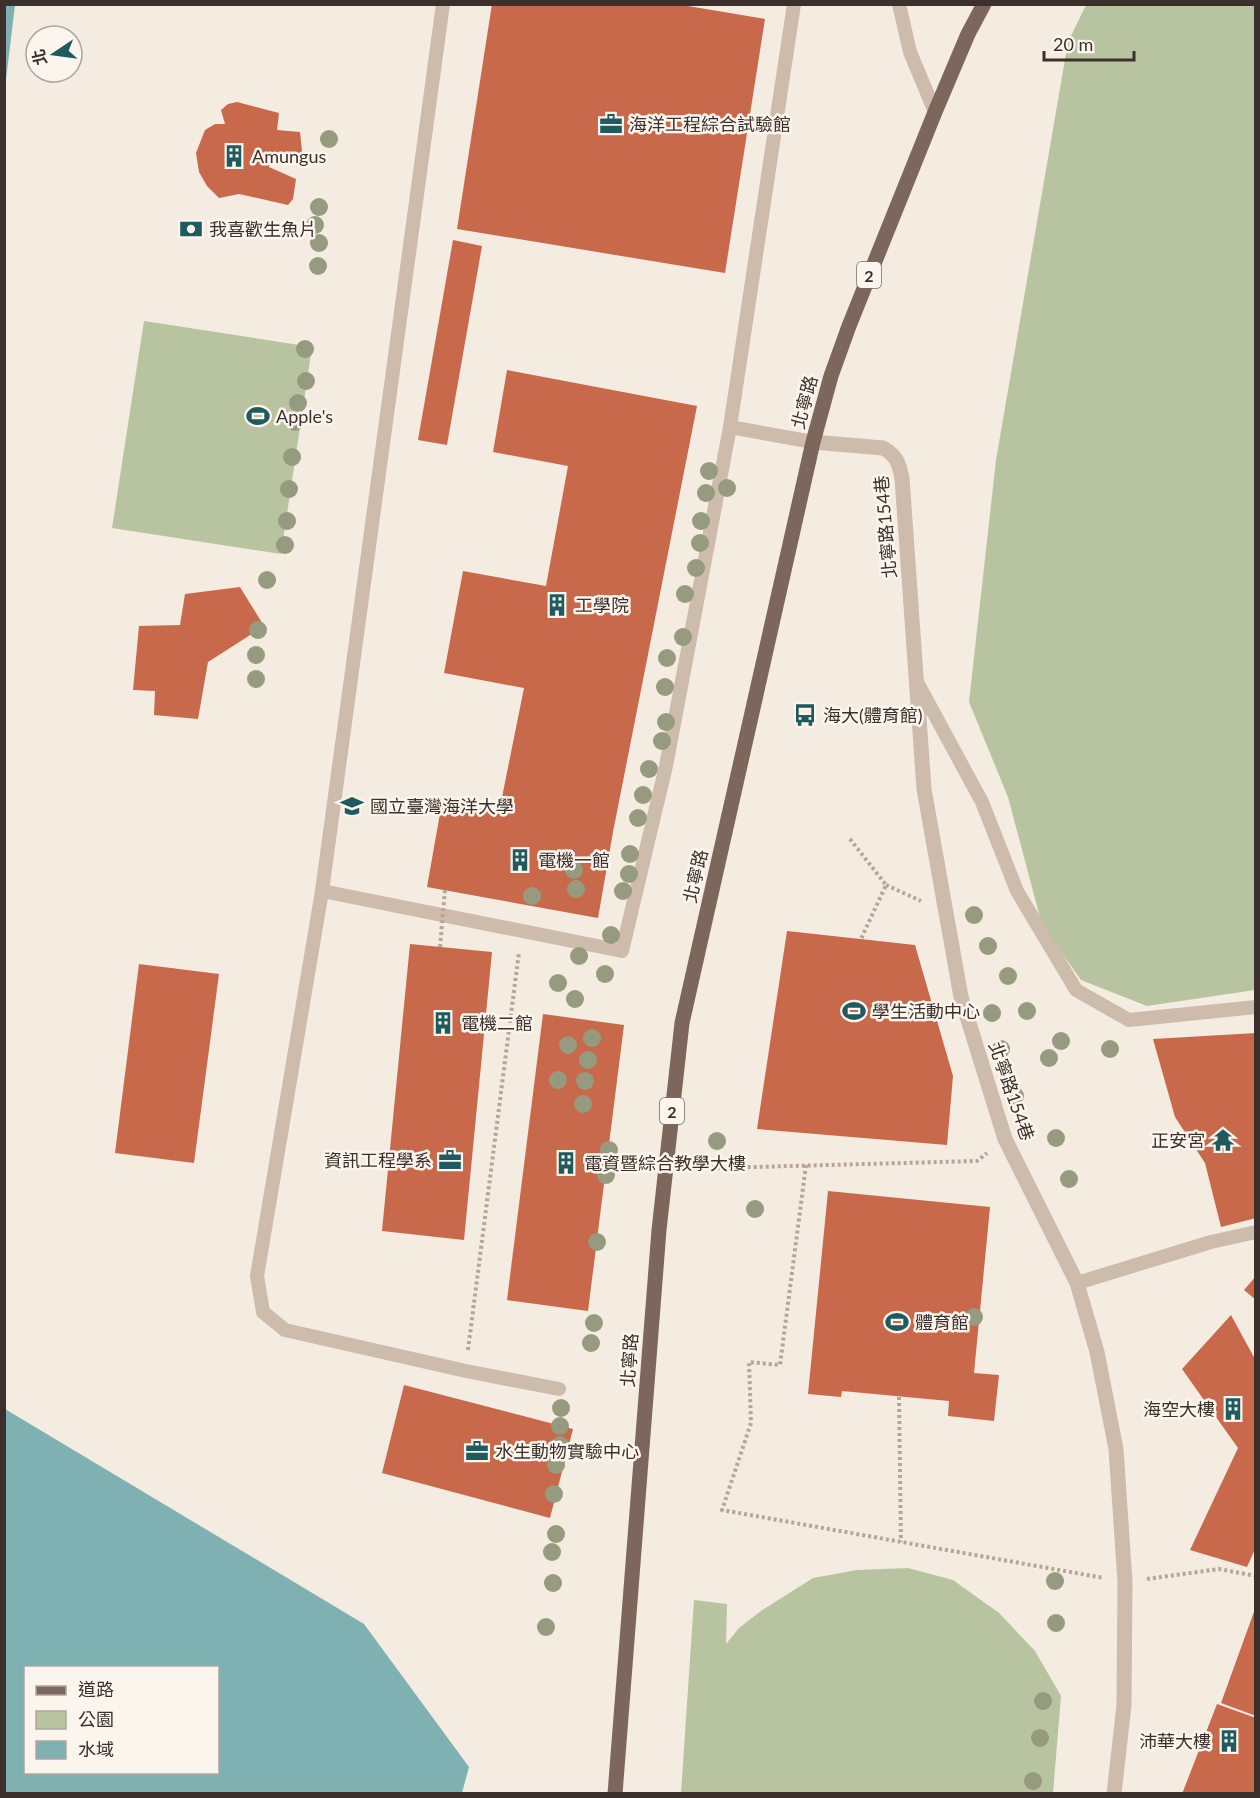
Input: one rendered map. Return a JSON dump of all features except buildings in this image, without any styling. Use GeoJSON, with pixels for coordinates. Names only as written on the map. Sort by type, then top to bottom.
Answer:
{"type":"FeatureCollection","features":[{"type":"Feature","properties":{"kind":"main road","name":"北寧路"},"geometry":{"type":"LineString","coordinates":[[615,1794],[659,1230],[682,1023],[813,442],[831,376],[935,112],[968,34],[984,4]]}},
{"type":"Feature","properties":{"kind":"street","name":"北寧路154巷"},"geometry":{"type":"LineString","coordinates":[[813,442],[883,448],[892,453],[899,463],[902,478],[924,789],[961,997],[1005,1139],[1077,1283],[1097,1352],[1116,1449],[1125,1582],[1124,1705],[1114,1794]]}},
{"type":"Feature","properties":{"kind":"lane"},"geometry":{"type":"LineString","coordinates":[[443,4],[322,891],[257,1276],[263,1312],[285,1330],[465,1371],[559,1389]]}},
{"type":"Feature","properties":{"kind":"lane"},"geometry":{"type":"LineString","coordinates":[[322,891],[622,951],[666,766],[730,427],[794,4]]}},
{"type":"Feature","properties":{"kind":"lane"},"geometry":{"type":"LineString","coordinates":[[899,4],[910,52],[935,112]]}},
{"type":"Feature","properties":{"kind":"lane"},"geometry":{"type":"LineString","coordinates":[[730,427],[813,442]]}},
{"type":"Feature","properties":{"kind":"lane","name":"北寧路154巷"},"geometry":{"type":"LineString","coordinates":[[916,680],[982,802],[1017,891],[1076,990],[1129,1020],[1256,1007]]}},
{"type":"Feature","properties":{"kind":"lane"},"geometry":{"type":"LineString","coordinates":[[1077,1283],[1211,1242],[1256,1232]]}},
{"type":"Feature","properties":{"kind":"path"},"geometry":{"type":"LineString","coordinates":[[850,839],[886,885],[946,912]]}},
{"type":"Feature","properties":{"kind":"path"},"geometry":{"type":"LineString","coordinates":[[861,939],[886,885]]}},
{"type":"Feature","properties":{"kind":"path"},"geometry":{"type":"LineString","coordinates":[[440,947],[445,890]]}},
{"type":"Feature","properties":{"kind":"path"},"geometry":{"type":"LineString","coordinates":[[465,1371],[521,931]]}},
{"type":"Feature","properties":{"kind":"path"},"geometry":{"type":"LineString","coordinates":[[717,1168],[977,1161]]}},
{"type":"Feature","properties":{"kind":"path"},"geometry":{"type":"LineString","coordinates":[[806,1165],[780,1365],[749,1362],[751,1423],[722,1510],[1125,1582],[1219,1569],[1256,1576]]}},
{"type":"Feature","properties":{"kind":"path"},"geometry":{"type":"LineString","coordinates":[[899,1397],[901,1542]]}},
{"type":"Feature","properties":{"kind":"green space"},"geometry":{"type":"Polygon","coordinates":[[[1086,5],[1255,5],[1255,990],[1147,1006],[1081,980],[1042,925],[1008,797],[969,702],[996,460],[1068,42],[1086,5]]]}},
{"type":"Feature","properties":{"kind":"green space"},"geometry":{"type":"Polygon","coordinates":[[[144,321],[312,347],[281,554],[112,528],[144,321]]]}},
{"type":"Feature","properties":{"kind":"green space"},"geometry":{"type":"Polygon","coordinates":[[[908,1568],[953,1580],[999,1613],[1035,1651],[1061,1696],[1053,1793],[681,1793],[694,1600],[727,1604],[726,1644],[739,1628],[761,1611],[813,1578],[857,1570],[908,1568]]]}},
{"type":"Feature","properties":{"kind":"water"},"geometry":{"type":"Polygon","coordinates":[[[4,5],[15,5],[5,88],[4,5]]]}},
{"type":"Feature","properties":{"kind":"water"},"geometry":{"type":"Polygon","coordinates":[[[5,1409],[364,1624],[469,1767],[462,1793],[5,1793],[5,1409]]]}},
{"type":"Feature","properties":{"kind":"place","name":"海洋工程綜合試驗館"},"geometry":{"type":"Point","coordinates":[611,124]}},
{"type":"Feature","properties":{"kind":"place","name":"Amungus"},"geometry":{"type":"Point","coordinates":[234,156]}},
{"type":"Feature","properties":{"kind":"place","name":"我喜歡生魚片"},"geometry":{"type":"Point","coordinates":[191,229]}},
{"type":"Feature","properties":{"kind":"place","name":"Apple's"},"geometry":{"type":"Point","coordinates":[258,416]}},
{"type":"Feature","properties":{"kind":"place","name":"工學院"},"geometry":{"type":"Point","coordinates":[557,605]}},
{"type":"Feature","properties":{"kind":"place","name":"海大(體育館)"},"geometry":{"type":"Point","coordinates":[805,715]}},
{"type":"Feature","properties":{"kind":"place","name":"國立臺灣海洋大學"},"geometry":{"type":"Point","coordinates":[352,806]}},
{"type":"Feature","properties":{"kind":"place","name":"電機一館"},"geometry":{"type":"Point","coordinates":[520,860]}},
{"type":"Feature","properties":{"kind":"place","name":"學生活動中心"},"geometry":{"type":"Point","coordinates":[854,1011]}},
{"type":"Feature","properties":{"kind":"place","name":"電機二館"},"geometry":{"type":"Point","coordinates":[443,1023]}},
{"type":"Feature","properties":{"kind":"place","name":"正安宮"},"geometry":{"type":"Point","coordinates":[1223,1140]}},
{"type":"Feature","properties":{"kind":"place","name":"資訊工程學系"},"geometry":{"type":"Point","coordinates":[450,1160]}},
{"type":"Feature","properties":{"kind":"place","name":"電資暨綜合教學大樓"},"geometry":{"type":"Point","coordinates":[566,1163]}},
{"type":"Feature","properties":{"kind":"place","name":"體育館"},"geometry":{"type":"Point","coordinates":[897,1322]}},
{"type":"Feature","properties":{"kind":"place","name":"海空大樓"},"geometry":{"type":"Point","coordinates":[1233,1409]}},
{"type":"Feature","properties":{"kind":"place","name":"水生動物實驗中心"},"geometry":{"type":"Point","coordinates":[477,1451]}},
{"type":"Feature","properties":{"kind":"place","name":"沛華大樓"},"geometry":{"type":"Point","coordinates":[1229,1741]}}]}
